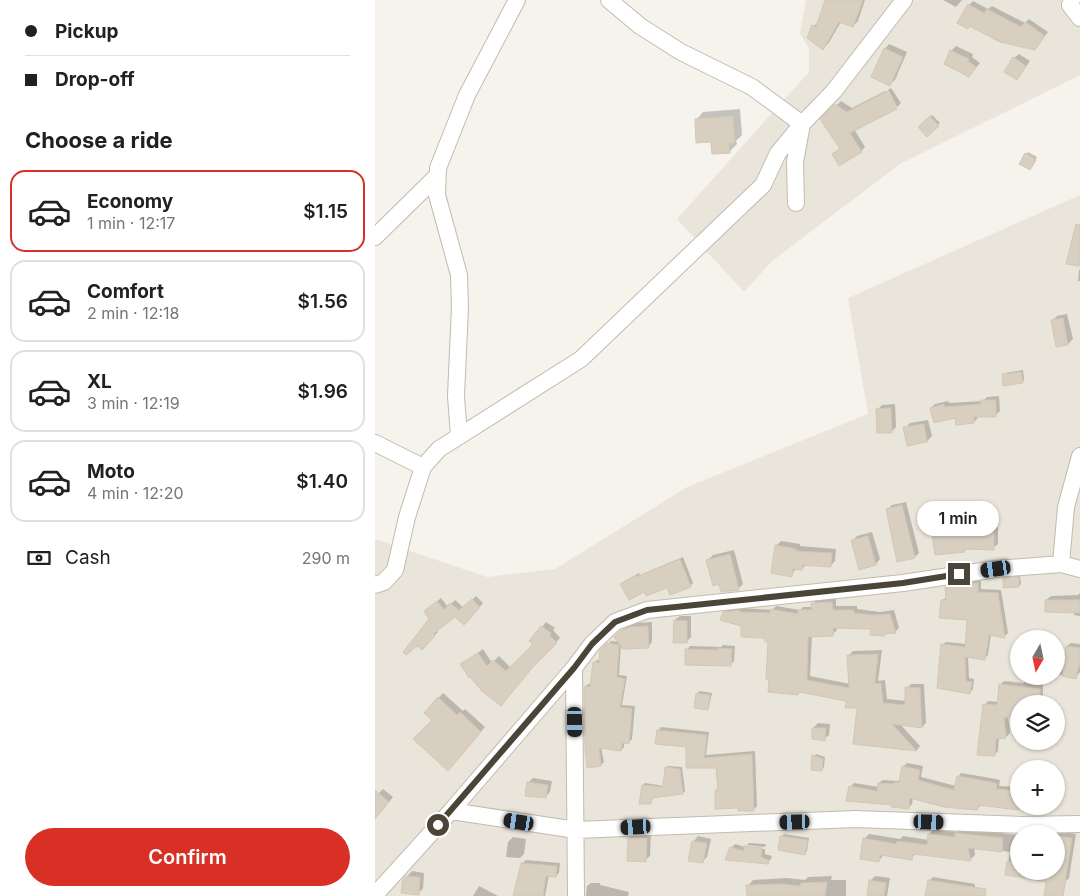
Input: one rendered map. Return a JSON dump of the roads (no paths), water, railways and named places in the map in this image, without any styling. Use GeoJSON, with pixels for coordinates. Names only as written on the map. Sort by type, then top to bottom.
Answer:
{"type":"FeatureCollection","features":[{"type":"Feature","properties":{"kind":"street"},"geometry":{"type":"LineString","coordinates":[[459,436],[456,396],[460,307],[459,275],[437,195],[438,168],[467,95],[517,0]]}},
{"type":"Feature","properties":{"kind":"street"},"geometry":{"type":"LineString","coordinates":[[609,0],[640,26],[681,52],[752,87],[802,124]]}},
{"type":"Feature","properties":{"kind":"street"},"geometry":{"type":"LineString","coordinates":[[375,585],[385,582],[395,570],[407,518],[423,467],[439,449],[581,359],[763,185],[778,153],[802,124],[834,91],[904,0]]}},
{"type":"Feature","properties":{"kind":"street"},"geometry":{"type":"LineString","coordinates":[[1067,2],[1080,18]]}},
{"type":"Feature","properties":{"kind":"street"},"geometry":{"type":"LineString","coordinates":[[796,202],[795,162],[802,124]]}},
{"type":"Feature","properties":{"kind":"street"},"geometry":{"type":"LineString","coordinates":[[375,237],[437,176]]}},
{"type":"Feature","properties":{"kind":"street"},"geometry":{"type":"LineString","coordinates":[[375,443],[423,467]]}},
{"type":"Feature","properties":{"kind":"street"},"geometry":{"type":"LineString","coordinates":[[1061,564],[1066,507],[1080,456]]}},
{"type":"Feature","properties":{"kind":"street"},"geometry":{"type":"LineString","coordinates":[[375,895],[451,811],[574,668],[592,644],[615,622],[647,610],[903,583],[996,569],[1061,564],[1080,569]]}},
{"type":"Feature","properties":{"kind":"street"},"geometry":{"type":"LineString","coordinates":[[574,668],[576,896]]}},
{"type":"Feature","properties":{"kind":"street"},"geometry":{"type":"LineString","coordinates":[[451,811],[576,830],[855,819],[1021,825],[1080,824]]}}]}
